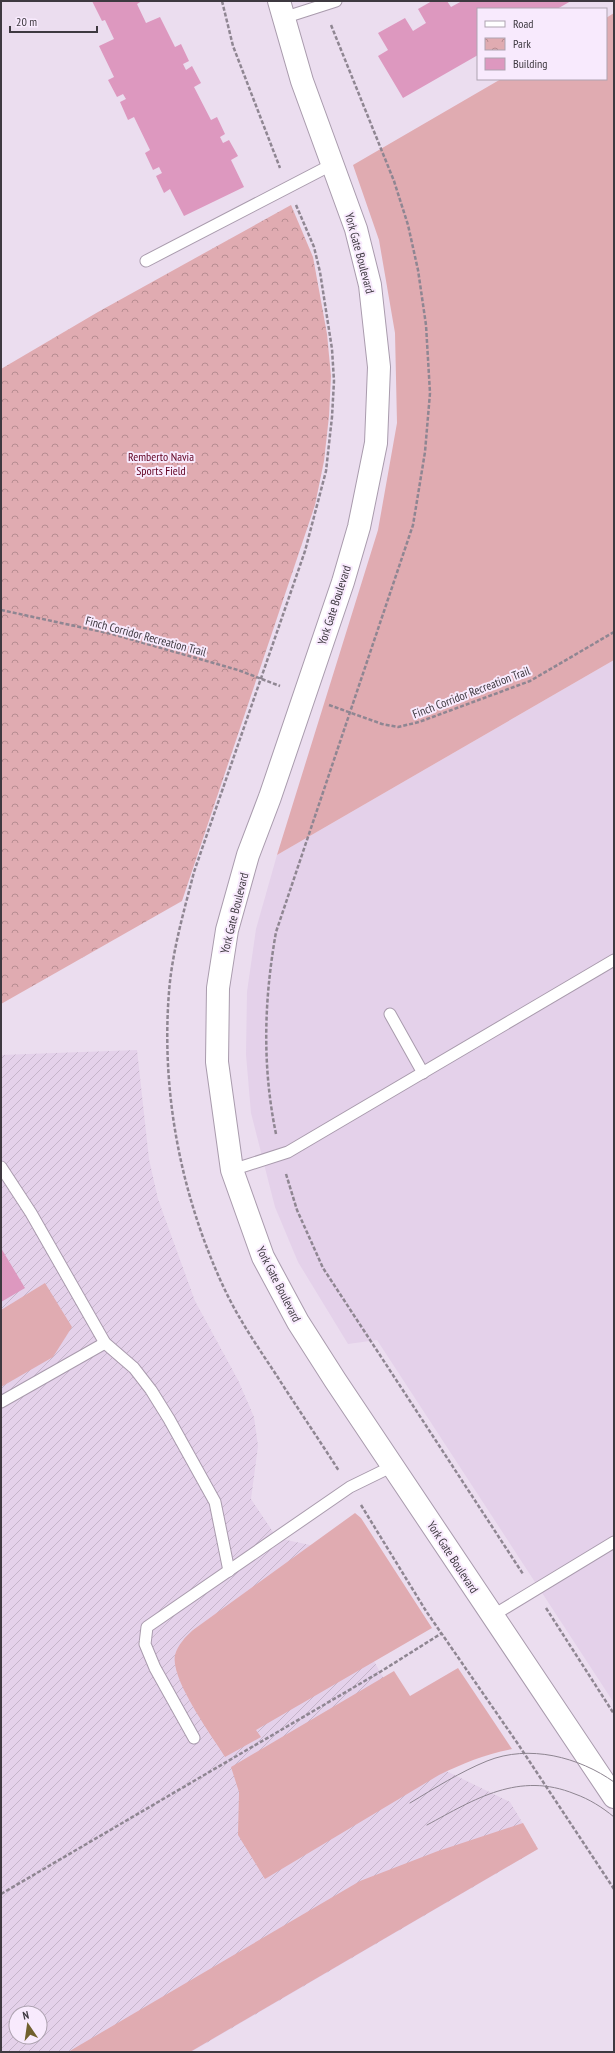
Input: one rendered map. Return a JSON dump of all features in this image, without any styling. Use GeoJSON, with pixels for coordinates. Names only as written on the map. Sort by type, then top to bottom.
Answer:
{"type":"FeatureCollection","features":[{"type":"Feature","properties":{"kind":"street","name":"York Gate Boulevard"},"geometry":{"type":"LineString","coordinates":[[281,10],[302,81],[356,229],[370,285],[379,367],[376,443],[359,527],[343,582],[270,797],[248,855],[227,930],[218,988],[217,1062],[232,1170],[263,1257],[294,1315],[335,1380],[614,1797]]}},
{"type":"Feature","properties":{"kind":"lane"},"geometry":{"type":"LineString","coordinates":[[281,10],[336,1]]}},
{"type":"Feature","properties":{"kind":"lane"},"geometry":{"type":"LineString","coordinates":[[146,261],[333,164]]}},
{"type":"Feature","properties":{"kind":"lane"},"geometry":{"type":"LineString","coordinates":[[232,1170],[288,1152],[614,960]]}},
{"type":"Feature","properties":{"kind":"lane"},"geometry":{"type":"LineString","coordinates":[[390,1014],[423,1073]]}},
{"type":"Feature","properties":{"kind":"lane"},"geometry":{"type":"LineString","coordinates":[[1,1167],[31,1213],[105,1343],[134,1368],[151,1390],[211,1495],[221,1525],[229,1571]]}},
{"type":"Feature","properties":{"kind":"lane"},"geometry":{"type":"LineString","coordinates":[[1,1402],[105,1343]]}},
{"type":"Feature","properties":{"kind":"lane"},"geometry":{"type":"LineString","coordinates":[[194,1738],[154,1668],[145,1644],[147,1627],[350,1487],[393,1466]]}},
{"type":"Feature","properties":{"kind":"lane"},"geometry":{"type":"LineString","coordinates":[[492,1616],[614,1542]]}},
{"type":"Feature","properties":{"kind":"path"},"geometry":{"type":"LineString","coordinates":[[222,1],[233,46],[250,95],[314,246],[320,272],[332,349],[334,381],[326,471],[318,507],[305,551],[194,872],[180,926],[169,991],[167,1050],[171,1102],[180,1159],[192,1205],[206,1247],[224,1289],[252,1338],[350,1487],[442,1633],[614,1889]]}},
{"type":"Feature","properties":{"kind":"path"},"geometry":{"type":"LineString","coordinates":[[325,4],[329,22],[394,181],[408,225],[418,270],[430,360],[430,393],[425,452],[413,525],[276,932],[267,996],[266,1063],[270,1101],[280,1155],[297,1210],[323,1268],[614,1714]]}},
{"type":"Feature","properties":{"kind":"path","name":"Finch Corridor Recreation Trail"},"geometry":{"type":"LineString","coordinates":[[1,610],[112,634],[261,678],[284,687]]}},
{"type":"Feature","properties":{"kind":"path","name":"Finch Corridor Recreation Trail"},"geometry":{"type":"LineString","coordinates":[[326,704],[382,724],[398,727],[419,722],[530,680],[614,632]]}},
{"type":"Feature","properties":{"kind":"path"},"geometry":{"type":"LineString","coordinates":[[1,1894],[366,1680],[442,1633]]}},
{"type":"Feature","properties":{"kind":"shaded area"},"geometry":{"type":"Polygon","coordinates":[[[614,660],[614,1703],[377,1340],[348,1344],[298,1262],[275,1207],[251,1113],[246,1055],[247,992],[256,929],[277,855],[614,660]]]}},
{"type":"Feature","properties":{"kind":"shaded area"},"geometry":{"type":"Polygon","coordinates":[[[137,1050],[149,1159],[158,1199],[195,1301],[238,1380],[254,1417],[258,1446],[251,1499],[277,1538],[310,1545],[380,1672],[438,1767],[510,1802],[538,1849],[191,2052],[1,2052],[1,1055],[137,1050]]]}},
{"type":"Feature","properties":{"kind":"green space"},"geometry":{"type":"Polygon","coordinates":[[[614,13],[614,660],[277,855],[378,530],[397,423],[395,333],[379,240],[353,165],[499,80],[607,80],[607,17],[614,13]]]}},
{"type":"Feature","properties":{"kind":"green space","name":"Remberto Navia Sports Field"},"geometry":{"type":"Polygon","coordinates":[[[291,205],[313,257],[327,334],[331,376],[329,416],[324,461],[315,505],[182,901],[1,1004],[1,369],[98,312],[291,205]]]}},
{"type":"Feature","properties":{"kind":"green space"},"geometry":{"type":"Polygon","coordinates":[[[45,1283],[72,1327],[53,1357],[1,1387],[1,1310],[45,1283]]]}},
{"type":"Feature","properties":{"kind":"green space"},"geometry":{"type":"Polygon","coordinates":[[[355,1513],[361,1518],[432,1628],[256,1730],[261,1737],[225,1757],[202,1722],[185,1692],[175,1665],[175,1655],[178,1648],[193,1630],[355,1513]]]}},
{"type":"Feature","properties":{"kind":"green space"},"geometry":{"type":"Polygon","coordinates":[[[458,1668],[512,1749],[475,1759],[439,1775],[265,1879],[238,1835],[239,1792],[231,1767],[394,1671],[410,1696],[458,1668]]]}},
{"type":"Feature","properties":{"kind":"green space"},"geometry":{"type":"Polygon","coordinates":[[[523,1823],[538,1849],[190,2052],[68,2052],[360,1881],[438,1851],[523,1823]]]}},
{"type":"Feature","properties":{"kind":"building"},"geometry":{"type":"Polygon","coordinates":[[[92,1],[142,1],[137,4],[146,23],[160,17],[175,47],[181,44],[189,61],[183,64],[186,70],[192,66],[201,83],[194,87],[211,120],[217,117],[225,134],[220,137],[223,143],[229,140],[238,156],[231,160],[244,187],[184,216],[170,189],[164,193],[156,176],[162,173],[159,167],[153,170],[145,153],[150,150],[134,117],[128,120],[120,102],[126,99],[123,94],[117,97],[108,80],[114,77],[99,46],[114,39],[105,20],[102,21],[92,1]]]}},
{"type":"Feature","properties":{"kind":"building"},"geometry":{"type":"Polygon","coordinates":[[[432,1],[447,1],[451,7],[462,1],[571,1],[559,8],[477,8],[477,56],[403,98],[378,56],[388,50],[378,33],[405,18],[413,31],[426,23],[418,9],[432,1]]]}},
{"type":"Feature","properties":{"kind":"building"},"geometry":{"type":"Polygon","coordinates":[[[1,1248],[25,1288],[1,1302],[1,1248]]]}},
{"type":"Feature","properties":{"kind":"tram line"},"geometry":{"type":"LineString","coordinates":[[410,1803],[448,1780],[477,1765],[503,1756],[520,1754],[553,1756],[570,1760],[600,1773],[614,1782]]}},
{"type":"Feature","properties":{"kind":"tram line"},"geometry":{"type":"LineString","coordinates":[[427,1825],[462,1806],[498,1791],[535,1785],[555,1788],[580,1796],[605,1810],[614,1817]]}}]}
